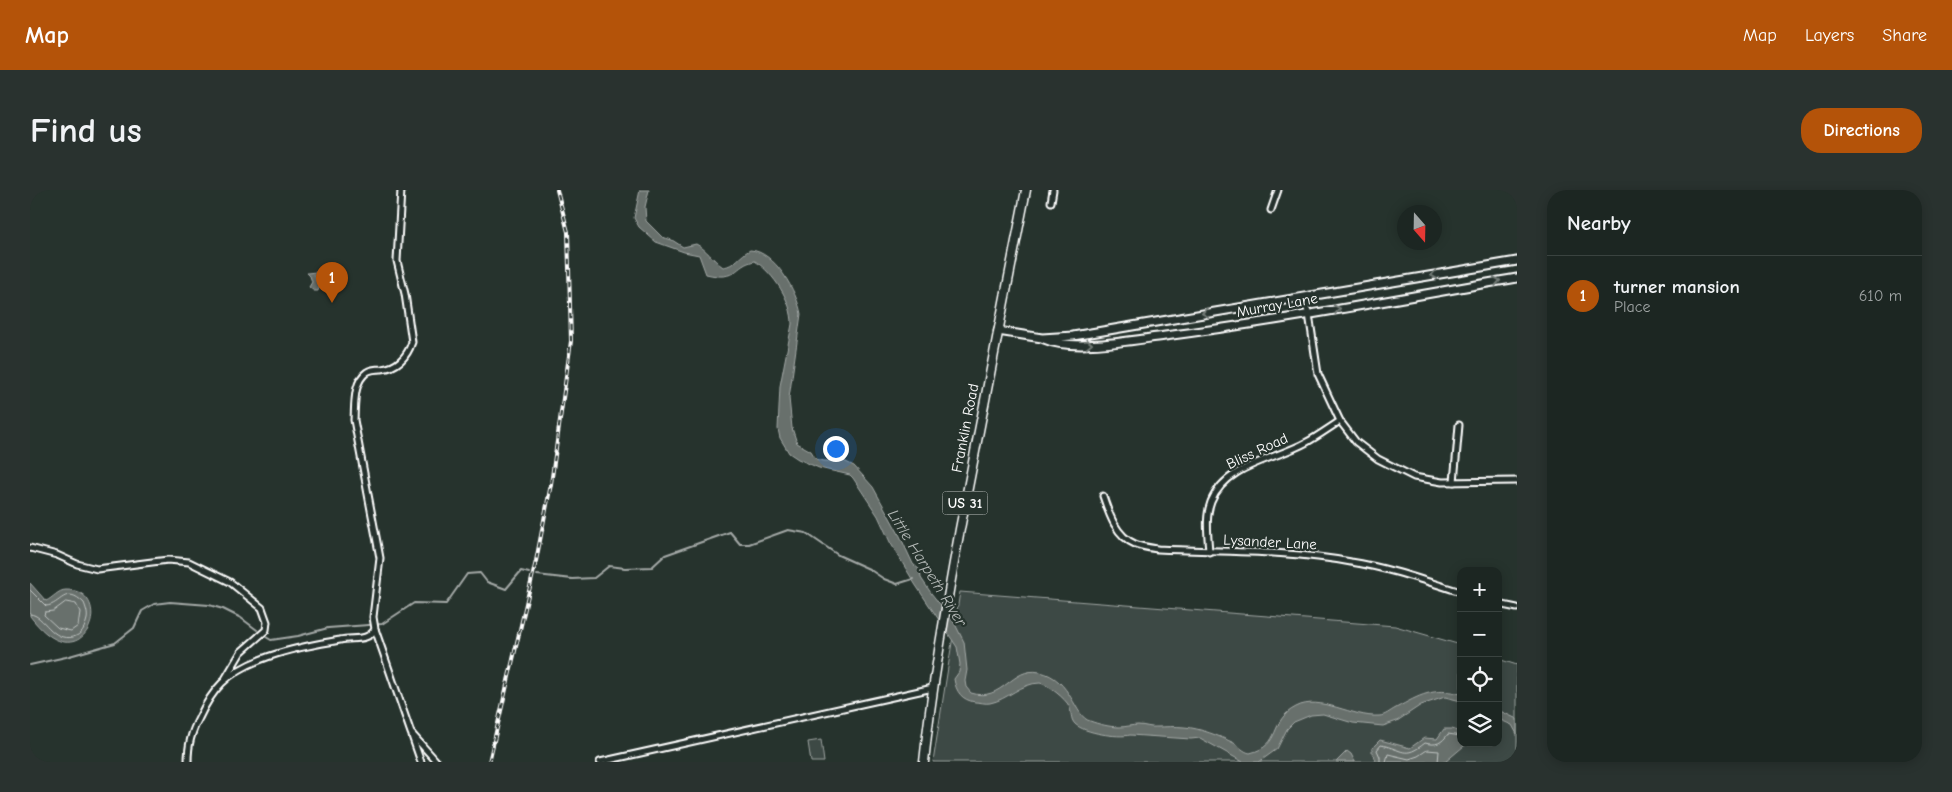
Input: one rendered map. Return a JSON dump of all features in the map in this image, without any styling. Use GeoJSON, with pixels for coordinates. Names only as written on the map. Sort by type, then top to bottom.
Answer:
{"type":"FeatureCollection","features":[{"type":"Feature","properties":{"kind":"main road","name":"Franklin Road"},"geometry":{"type":"LineString","coordinates":[[924,762],[933,688],[949,588],[1026,190]]}},
{"type":"Feature","properties":{"kind":"main road","name":"Murray Lane"},"geometry":{"type":"LineString","coordinates":[[998,331],[1042,338],[1073,336],[1517,261]]}},
{"type":"Feature","properties":{"kind":"main road","name":"Murray Lane"},"geometry":{"type":"LineString","coordinates":[[1042,338],[1053,343],[1097,344],[1225,328],[1517,278]]}},
{"type":"Feature","properties":{"kind":"street"},"geometry":{"type":"LineString","coordinates":[[401,190],[397,261],[405,294],[412,342],[399,364],[392,368],[369,371],[364,374],[354,398],[354,420],[380,558],[372,617],[421,762]]}},
{"type":"Feature","properties":{"kind":"street"},"geometry":{"type":"LineString","coordinates":[[1051,202],[1053,190]]}},
{"type":"Feature","properties":{"kind":"street"},"geometry":{"type":"LineString","coordinates":[[1270,210],[1278,190]]}},
{"type":"Feature","properties":{"kind":"street"},"geometry":{"type":"LineString","coordinates":[[1303,298],[1309,314],[1318,374],[1340,421],[1356,442],[1378,459],[1414,477],[1442,482],[1517,481]]}},
{"type":"Feature","properties":{"kind":"street","name":"Bliss Road"},"geometry":{"type":"LineString","coordinates":[[1209,552],[1207,522],[1211,502],[1224,481],[1235,473],[1306,442],[1340,421]]}},
{"type":"Feature","properties":{"kind":"street"},"geometry":{"type":"LineString","coordinates":[[1454,482],[1459,425]]}},
{"type":"Feature","properties":{"kind":"street","name":"Lysander Lane"},"geometry":{"type":"LineString","coordinates":[[1103,496],[1109,514],[1121,535],[1135,544],[1158,549],[1302,555],[1351,562],[1395,572],[1457,591]]}},
{"type":"Feature","properties":{"kind":"street"},"geometry":{"type":"LineString","coordinates":[[30,548],[97,569],[168,560],[189,562],[230,582],[262,608],[267,622],[266,630],[240,652],[224,682]]}},
{"type":"Feature","properties":{"kind":"street"},"geometry":{"type":"LineString","coordinates":[[1502,605],[1517,608]]}},
{"type":"Feature","properties":{"kind":"street"},"geometry":{"type":"LineString","coordinates":[[188,762],[188,749],[192,733],[209,699],[224,682],[239,671],[264,659],[302,647],[343,639],[366,637],[372,635],[375,629]]}},
{"type":"Feature","properties":{"kind":"street"},"geometry":{"type":"LineString","coordinates":[[600,762],[933,688]]}},
{"type":"Feature","properties":{"kind":"street"},"geometry":{"type":"LineString","coordinates":[[411,733],[437,762]]}},
{"type":"Feature","properties":{"kind":"shaded area"},"geometry":{"type":"Polygon","coordinates":[[[960,592],[1395,626],[1457,644],[1457,747],[1502,747],[1502,660],[1517,665],[1517,762],[933,762],[960,592]]]}},
{"type":"Feature","properties":{"kind":"shaded area"},"geometry":{"type":"Polygon","coordinates":[[[821,740],[824,762],[811,762],[808,742],[821,740]]]}},
{"type":"Feature","properties":{"kind":"water"},"geometry":{"type":"Polygon","coordinates":[[[640,190],[649,190],[645,207],[646,221],[662,237],[672,240],[683,247],[696,244],[723,267],[731,265],[750,250],[759,252],[768,257],[783,274],[795,295],[801,314],[789,398],[792,428],[797,443],[811,451],[816,459],[844,461],[854,466],[873,487],[913,564],[920,570],[921,578],[954,622],[964,642],[967,670],[965,681],[966,687],[971,693],[982,695],[991,693],[1021,674],[1040,672],[1051,676],[1059,682],[1080,713],[1090,721],[1115,727],[1138,725],[1196,729],[1228,740],[1250,753],[1260,749],[1272,739],[1287,713],[1305,704],[1315,703],[1358,714],[1379,716],[1420,696],[1434,692],[1457,693],[1457,700],[1445,697],[1421,705],[1397,721],[1383,726],[1353,723],[1323,714],[1311,715],[1294,722],[1287,729],[1277,749],[1259,762],[1243,762],[1200,738],[1118,736],[1086,730],[1073,722],[1069,706],[1064,700],[1040,683],[1027,686],[990,703],[975,702],[963,697],[956,688],[954,679],[959,672],[960,664],[957,647],[915,584],[890,542],[878,516],[853,478],[850,475],[819,468],[798,459],[789,453],[780,438],[778,429],[780,386],[792,324],[789,306],[781,289],[769,273],[755,261],[724,276],[706,274],[699,255],[656,242],[639,227],[634,218],[640,190]]]}},
{"type":"Feature","properties":{"kind":"water"},"geometry":{"type":"Polygon","coordinates":[[[316,272],[314,274],[316,281],[320,285],[318,291],[314,291],[309,287],[312,282],[307,273],[316,272]]]}},
{"type":"Feature","properties":{"kind":"water"},"geometry":{"type":"Polygon","coordinates":[[[30,583],[46,601],[63,590],[82,594],[90,604],[92,617],[88,630],[79,639],[66,642],[49,636],[30,616],[30,583]]]}},
{"type":"Feature","properties":{"kind":"water"},"geometry":{"type":"Polygon","coordinates":[[[1502,712],[1517,719],[1517,734],[1512,725],[1502,721],[1502,712]]]}},
{"type":"Feature","properties":{"kind":"water"},"geometry":{"type":"Polygon","coordinates":[[[1444,729],[1452,729],[1457,731],[1457,747],[1463,747],[1445,762],[1374,762],[1376,759],[1372,753],[1372,748],[1380,740],[1410,748],[1424,738],[1437,739],[1444,729]]]}},
{"type":"Feature","properties":{"kind":"water"},"geometry":{"type":"Polygon","coordinates":[[[1347,751],[1355,762],[1336,762],[1347,751]]]}},
{"type":"Feature","properties":{"kind":"waterway","name":"Little Harpeth River"},"geometry":{"type":"LineString","coordinates":[[537,575],[572,579],[594,578],[609,566],[625,568],[652,567],[665,555],[730,532],[740,544],[749,544],[788,530],[806,533],[838,555],[869,569],[884,579],[897,584],[913,579]]}},
{"type":"Feature","properties":{"kind":"waterway"},"geometry":{"type":"LineString","coordinates":[[266,637],[271,640],[298,636],[328,628],[382,624],[414,603],[446,604],[467,574],[480,573],[487,582],[506,589],[521,571],[529,573]]}},
{"type":"Feature","properties":{"kind":"waterway"},"geometry":{"type":"LineString","coordinates":[[30,665],[115,643],[134,628],[142,611],[154,604],[170,602],[209,605],[223,609],[241,618],[257,630]]}},
{"type":"Feature","properties":{"kind":"railway"},"geometry":{"type":"LineString","coordinates":[[489,762],[536,561],[551,484],[571,341],[568,232],[557,190]]}},
{"type":"Feature","properties":{"kind":"place","name":"turner mansion"},"geometry":{"type":"Point","coordinates":[332,303]}}]}
